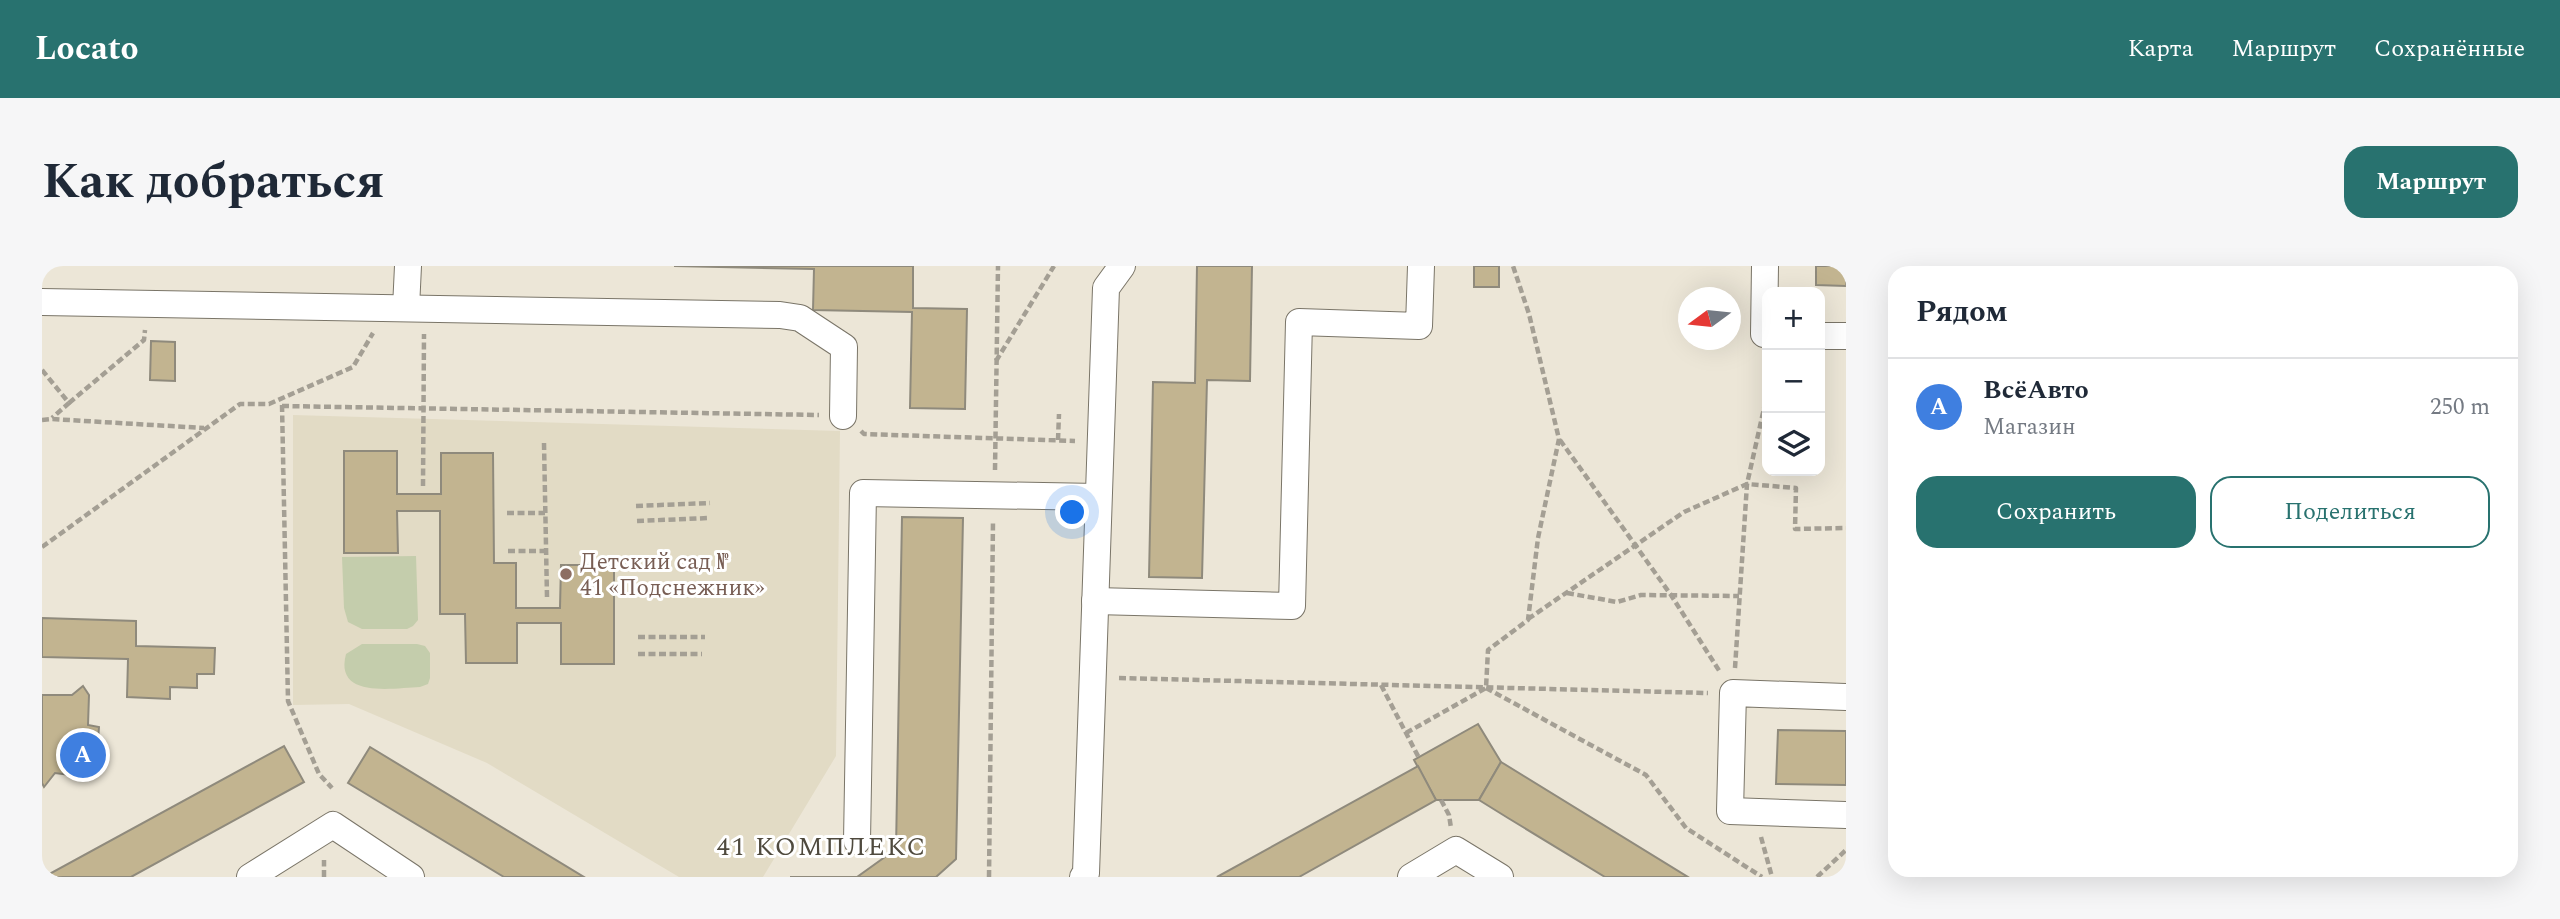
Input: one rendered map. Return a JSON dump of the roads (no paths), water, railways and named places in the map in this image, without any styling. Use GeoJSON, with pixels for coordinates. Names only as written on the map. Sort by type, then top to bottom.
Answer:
{"type":"FeatureCollection","features":[{"type":"Feature","properties":{"kind":"lane"},"geometry":{"type":"LineString","coordinates":[[406,308],[408,266]]}},
{"type":"Feature","properties":{"kind":"lane"},"geometry":{"type":"LineString","coordinates":[[1083,877],[1086,873],[1106,288],[1122,266]]}},
{"type":"Feature","properties":{"kind":"lane"},"geometry":{"type":"LineString","coordinates":[[1095,601],[1292,606],[1299,323],[1419,326],[1421,266]]}},
{"type":"Feature","properties":{"kind":"lane"},"geometry":{"type":"LineString","coordinates":[[1765,266],[1765,287]]}},
{"type":"Feature","properties":{"kind":"lane"},"geometry":{"type":"LineString","coordinates":[[42,302],[766,315],[800,318],[844,347],[843,416]]}},
{"type":"Feature","properties":{"kind":"lane"},"geometry":{"type":"LineString","coordinates":[[1825,336],[1846,336]]}},
{"type":"Feature","properties":{"kind":"lane"},"geometry":{"type":"LineString","coordinates":[[857,841],[863,493],[1098,497]]}},
{"type":"Feature","properties":{"kind":"lane"},"geometry":{"type":"LineString","coordinates":[[1846,697],[1734,694],[1730,811],[1846,815]]}},
{"type":"Feature","properties":{"kind":"lane"},"geometry":{"type":"LineString","coordinates":[[250,877],[333,825],[411,877]]}},
{"type":"Feature","properties":{"kind":"lane"},"geometry":{"type":"LineString","coordinates":[[1411,877],[1456,850],[1500,877]]}},
{"type":"Feature","properties":{"kind":"place","name":"Детский сад № 41 «Подснежник»"},"geometry":{"type":"Point","coordinates":[566,574]}},
{"type":"Feature","properties":{"kind":"place","name":"ВсёАвто"},"geometry":{"type":"Point","coordinates":[83,755]}},
{"type":"Feature","properties":{"kind":"district","name":"41 КОМПЛЕКС"},"geometry":{"type":"Point","coordinates":[822,846]}}]}
